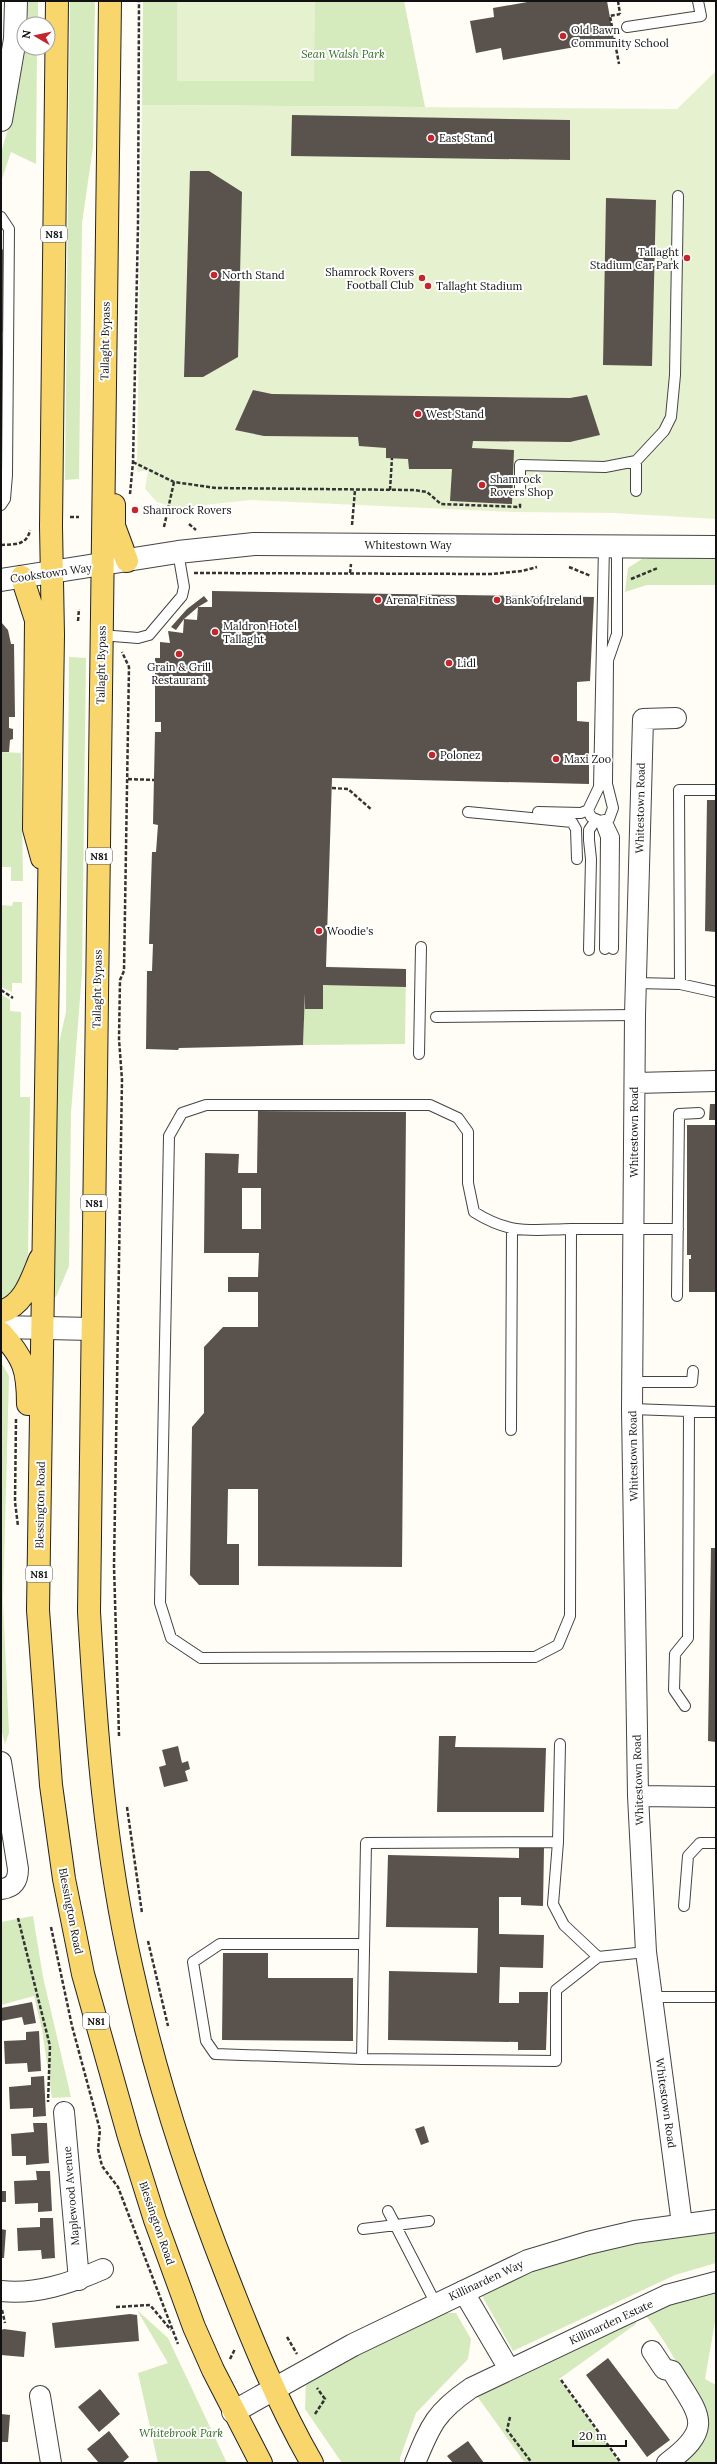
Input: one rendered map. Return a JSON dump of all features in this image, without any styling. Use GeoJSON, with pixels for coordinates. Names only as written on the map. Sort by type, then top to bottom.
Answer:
{"type":"FeatureCollection","features":[{"type":"Feature","properties":{"kind":"main road","name":"N81"},"geometry":{"type":"LineString","coordinates":[[43,1328],[48,880],[53,635],[51,573],[57,1]]}},
{"type":"Feature","properties":{"kind":"main road","name":"Tallaght Bypass"},"geometry":{"type":"LineString","coordinates":[[92,1329],[110,1]]}},
{"type":"Feature","properties":{"kind":"main road"},"geometry":{"type":"LineString","coordinates":[[106,280],[115,342],[114,519],[116,533],[127,561]]}},
{"type":"Feature","properties":{"kind":"main road"},"geometry":{"type":"LineString","coordinates":[[11,578],[36,620],[34,829],[48,880]]}},
{"type":"Feature","properties":{"kind":"main road"},"geometry":{"type":"LineString","coordinates":[[1,1312],[13,1306],[24,1295],[45,1245]]}},
{"type":"Feature","properties":{"kind":"main road","name":"Blessington Road"},"geometry":{"type":"LineString","coordinates":[[43,1328],[38,1610],[51,1785],[64,1879],[83,1974],[129,2137],[155,2220],[194,2327],[234,2412],[261,2463]]}},
{"type":"Feature","properties":{"kind":"main road","name":"N81"},"geometry":{"type":"LineString","coordinates":[[92,1329],[89,1612],[98,1761],[116,1889],[132,1970],[180,2146],[210,2232],[274,2389],[312,2463]]}},
{"type":"Feature","properties":{"kind":"main road"},"geometry":{"type":"LineString","coordinates":[[1,1333],[18,1351],[28,1379],[27,1544],[38,1610]]}},
{"type":"Feature","properties":{"kind":"street"},"geometry":{"type":"LineString","coordinates":[[1,120],[15,39],[16,1]]}},
{"type":"Feature","properties":{"kind":"street","name":"Whitestown Way"},"geometry":{"type":"LineString","coordinates":[[102,566],[178,552],[254,544],[716,547]]}},
{"type":"Feature","properties":{"kind":"street","name":"Cookstown Way"},"geometry":{"type":"LineString","coordinates":[[11,578],[102,566]]}},
{"type":"Feature","properties":{"kind":"street","name":"Whitestown Road"},"geometry":{"type":"LineString","coordinates":[[676,718],[643,719],[635,1014],[632,1409],[638,1796],[646,1952],[682,2224]]}},
{"type":"Feature","properties":{"kind":"street"},"geometry":{"type":"LineString","coordinates":[[635,1082],[716,1081]]}},
{"type":"Feature","properties":{"kind":"street"},"geometry":{"type":"LineString","coordinates":[[1,1327],[92,1329]]}},
{"type":"Feature","properties":{"kind":"street"},"geometry":{"type":"LineString","coordinates":[[1,1762],[18,1869],[14,1884],[2,1889]]}},
{"type":"Feature","properties":{"kind":"street"},"geometry":{"type":"LineString","coordinates":[[638,1796],[716,1797]]}},
{"type":"Feature","properties":{"kind":"street","name":"Maplewood Avenue"},"geometry":{"type":"LineString","coordinates":[[56,2111],[79,2280]]}},
{"type":"Feature","properties":{"kind":"street","name":"Killinarden Way"},"geometry":{"type":"LineString","coordinates":[[234,2412],[353,2345],[528,2261],[635,2232],[682,2224],[716,2221]]}},
{"type":"Feature","properties":{"kind":"street"},"geometry":{"type":"LineString","coordinates":[[2,2300],[11,2292],[58,2287],[79,2280],[103,2269]]}},
{"type":"Feature","properties":{"kind":"street","name":"Killinarden Estate"},"geometry":{"type":"LineString","coordinates":[[415,2463],[429,2428],[448,2404],[471,2388],[667,2295],[716,2282]]}},
{"type":"Feature","properties":{"kind":"street"},"geometry":{"type":"LineString","coordinates":[[463,2291],[509,2369]]}},
{"type":"Feature","properties":{"kind":"street"},"geometry":{"type":"LineString","coordinates":[[652,2351],[664,2369],[672,2371],[698,2414],[697,2432],[688,2448],[667,2463]]}},
{"type":"Feature","properties":{"kind":"street"},"geometry":{"type":"LineString","coordinates":[[40,2396],[51,2463]]}},
{"type":"Feature","properties":{"kind":"lane"},"geometry":{"type":"LineString","coordinates":[[627,27],[701,16],[698,1]]}},
{"type":"Feature","properties":{"kind":"lane"},"geometry":{"type":"LineString","coordinates":[[520,489],[520,464],[605,467],[636,461],[664,431],[672,409],[676,345],[678,196]]}},
{"type":"Feature","properties":{"kind":"lane"},"geometry":{"type":"LineString","coordinates":[[1,217],[7,225],[7,476],[5,499],[1,505]]}},
{"type":"Feature","properties":{"kind":"lane"},"geometry":{"type":"LineString","coordinates":[[1,237],[7,225]]}},
{"type":"Feature","properties":{"kind":"lane"},"geometry":{"type":"LineString","coordinates":[[636,461],[636,491]]}},
{"type":"Feature","properties":{"kind":"lane"},"geometry":{"type":"LineString","coordinates":[[577,859],[576,829],[572,822],[468,812],[581,813],[588,810],[599,787],[611,546]]}},
{"type":"Feature","properties":{"kind":"lane"},"geometry":{"type":"LineString","coordinates":[[589,950],[591,859],[588,840],[589,830],[611,816],[613,808],[607,784],[608,660],[616,634],[611,546]]}},
{"type":"Feature","properties":{"kind":"lane"},"geometry":{"type":"LineString","coordinates":[[101,634],[138,638],[149,635],[182,596],[184,587],[178,552]]}},
{"type":"Feature","properties":{"kind":"lane"},"geometry":{"type":"LineString","coordinates":[[680,984],[679,790],[716,790]]}},
{"type":"Feature","properties":{"kind":"lane"},"geometry":{"type":"LineString","coordinates":[[588,810],[601,821],[614,837],[609,949]]}},
{"type":"Feature","properties":{"kind":"lane"},"geometry":{"type":"LineString","coordinates":[[419,1054],[421,947]]}},
{"type":"Feature","properties":{"kind":"lane"},"geometry":{"type":"LineString","coordinates":[[636,983],[680,984],[716,992]]}},
{"type":"Feature","properties":{"kind":"lane"},"geometry":{"type":"LineString","coordinates":[[436,1018],[635,1014]]}},
{"type":"Feature","properties":{"kind":"lane"},"geometry":{"type":"LineString","coordinates":[[571,1229],[570,1616],[558,1645],[535,1657],[200,1658],[171,1638],[160,1603],[169,1136],[182,1113],[206,1105],[430,1105],[458,1118],[468,1132],[468,1183],[474,1212],[490,1222],[512,1230],[571,1229],[634,1228],[678,1229]]}},
{"type":"Feature","properties":{"kind":"lane"},"geometry":{"type":"LineString","coordinates":[[677,1296],[678,1114],[699,1113]]}},
{"type":"Feature","properties":{"kind":"lane"},"geometry":{"type":"LineString","coordinates":[[511,1430],[512,1230]]}},
{"type":"Feature","properties":{"kind":"lane"},"geometry":{"type":"LineString","coordinates":[[633,1382],[692,1382],[693,1371]]}},
{"type":"Feature","properties":{"kind":"lane"},"geometry":{"type":"LineString","coordinates":[[632,1409],[716,1412]]}},
{"type":"Feature","properties":{"kind":"lane"},"geometry":{"type":"LineString","coordinates":[[685,1706],[674,1690],[675,1654],[688,1638],[689,1411]]}},
{"type":"Feature","properties":{"kind":"lane"},"geometry":{"type":"LineString","coordinates":[[560,1744],[558,1842],[553,1904],[564,1925],[598,1957]]}},
{"type":"Feature","properties":{"kind":"lane"},"geometry":{"type":"LineString","coordinates":[[362,2060],[366,1843],[558,1842]]}},
{"type":"Feature","properties":{"kind":"lane"},"geometry":{"type":"LineString","coordinates":[[684,1906],[688,1856],[700,1843],[716,1843]]}},
{"type":"Feature","properties":{"kind":"lane"},"geometry":{"type":"LineString","coordinates":[[364,1944],[220,1944],[193,1962],[206,2041],[215,2054],[362,2060],[556,2062],[556,1990],[598,1957],[646,1952]]}},
{"type":"Feature","properties":{"kind":"lane"},"geometry":{"type":"LineString","coordinates":[[652,1997],[716,1997]]}},
{"type":"Feature","properties":{"kind":"lane"},"geometry":{"type":"LineString","coordinates":[[388,2212],[436,2304]]}},
{"type":"Feature","properties":{"kind":"lane"},"geometry":{"type":"LineString","coordinates":[[363,2229],[429,2221]]}},
{"type":"Feature","properties":{"kind":"path"},"geometry":{"type":"LineString","coordinates":[[129,501],[133,462],[138,217],[139,1]]}},
{"type":"Feature","properties":{"kind":"path"},"geometry":{"type":"LineString","coordinates":[[390,490],[392,458]]}},
{"type":"Feature","properties":{"kind":"path"},"geometry":{"type":"LineString","coordinates":[[133,462],[174,482],[216,488],[390,490],[427,492],[441,504],[520,507],[520,489]]}},
{"type":"Feature","properties":{"kind":"path"},"geometry":{"type":"LineString","coordinates":[[164,527],[174,482]]}},
{"type":"Feature","properties":{"kind":"path"},"geometry":{"type":"LineString","coordinates":[[353,518],[355,490]]}},
{"type":"Feature","properties":{"kind":"path"},"geometry":{"type":"LineString","coordinates":[[1,545],[23,542],[28,538],[31,525]]}},
{"type":"Feature","properties":{"kind":"path"},"geometry":{"type":"LineString","coordinates":[[192,573],[492,574],[541,567]]}},
{"type":"Feature","properties":{"kind":"path"},"geometry":{"type":"LineString","coordinates":[[567,567],[593,577]]}},
{"type":"Feature","properties":{"kind":"path"},"geometry":{"type":"LineString","coordinates":[[629,580],[661,568]]}},
{"type":"Feature","properties":{"kind":"path"},"geometry":{"type":"LineString","coordinates":[[78,621],[79,609]]}},
{"type":"Feature","properties":{"kind":"path"},"geometry":{"type":"LineString","coordinates":[[119,1737],[114,1566],[122,1080],[119,1032],[120,980],[124,972],[129,668]]}},
{"type":"Feature","properties":{"kind":"path"},"geometry":{"type":"LineString","coordinates":[[128,779],[154,780]]}},
{"type":"Feature","properties":{"kind":"path"},"geometry":{"type":"LineString","coordinates":[[332,788],[348,789],[372,810]]}},
{"type":"Feature","properties":{"kind":"path"},"geometry":{"type":"LineString","coordinates":[[1,990],[13,998]]}},
{"type":"Feature","properties":{"kind":"path"},"geometry":{"type":"LineString","coordinates":[[126,1803],[143,1916]]}},
{"type":"Feature","properties":{"kind":"path"},"geometry":{"type":"LineString","coordinates":[[18,1918],[50,2046],[47,2087],[56,2111]]}},
{"type":"Feature","properties":{"kind":"path"},"geometry":{"type":"LineString","coordinates":[[148,1939],[169,2032]]}},
{"type":"Feature","properties":{"kind":"path"},"geometry":{"type":"LineString","coordinates":[[2,2300],[5,2323]]}},
{"type":"Feature","properties":{"kind":"path"},"geometry":{"type":"LineString","coordinates":[[116,2307],[150,2305],[172,2332]]}},
{"type":"Feature","properties":{"kind":"path"},"geometry":{"type":"LineString","coordinates":[[228,2364],[237,2343]]}},
{"type":"Feature","properties":{"kind":"path"},"geometry":{"type":"LineString","coordinates":[[561,2380],[621,2463]]}},
{"type":"Feature","properties":{"kind":"path"},"geometry":{"type":"LineString","coordinates":[[315,2386],[325,2399],[315,2414]]}},
{"type":"Feature","properties":{"kind":"path"},"geometry":{"type":"LineString","coordinates":[[510,2417],[507,2430],[532,2463]]}},
{"type":"Feature","properties":{"kind":"green space"},"geometry":{"type":"Polygon","coordinates":[[[28,1],[38,1],[38,16],[28,16],[28,1]]]}},
{"type":"Feature","properties":{"kind":"green space"},"geometry":{"type":"Polygon","coordinates":[[[70,1],[95,1],[93,147],[82,223],[79,479],[65,480],[70,1]]]}},
{"type":"Feature","properties":{"kind":"green space","name":"Sean Walsh Park"},"geometry":{"type":"Polygon","coordinates":[[[143,1],[404,1],[425,107],[142,105],[143,1]]]}},
{"type":"Feature","properties":{"kind":"green space"},"geometry":{"type":"Polygon","coordinates":[[[177,1],[315,1],[314,81],[177,81],[177,1]]]}},
{"type":"Feature","properties":{"kind":"green space"},"geometry":{"type":"Polygon","coordinates":[[[24,56],[37,56],[36,164],[11,152],[1,182],[1,153],[14,108],[24,56]]]}},
{"type":"Feature","properties":{"kind":"green space","name":"Tallaght Stadium"},"geometry":{"type":"Polygon","coordinates":[[[716,71],[716,519],[614,513],[514,512],[251,500],[176,508],[157,502],[145,489],[148,470],[137,472],[142,105],[677,109],[716,71]]]}},
{"type":"Feature","properties":{"kind":"green space"},"geometry":{"type":"Polygon","coordinates":[[[642,559],[716,559],[716,585],[647,585],[625,592],[628,568],[642,559]]]}},
{"type":"Feature","properties":{"kind":"green space"},"geometry":{"type":"Polygon","coordinates":[[[69,657],[86,658],[82,973],[71,1113],[69,1266],[56,1297],[53,1296],[57,1052],[66,1012],[69,657]]]}},
{"type":"Feature","properties":{"kind":"green space"},"geometry":{"type":"Polygon","coordinates":[[[1,752],[21,753],[23,881],[11,881],[11,867],[1,867],[1,752]]]}},
{"type":"Feature","properties":{"kind":"green space"},"geometry":{"type":"Polygon","coordinates":[[[13,902],[22,902],[22,983],[12,983],[12,992],[1,987],[1,905],[12,906],[13,902]]]}},
{"type":"Feature","properties":{"kind":"green space"},"geometry":{"type":"Polygon","coordinates":[[[306,966],[406,969],[405,1044],[303,1045],[306,966]]]}},
{"type":"Feature","properties":{"kind":"green space"},"geometry":{"type":"Polygon","coordinates":[[[1,994],[10,1000],[10,1011],[21,1012],[20,1097],[30,1097],[28,1259],[26,1280],[1,1306],[1,994]]]}},
{"type":"Feature","properties":{"kind":"green space"},"geometry":{"type":"Polygon","coordinates":[[[1,1362],[9,1376],[3,1602],[9,1733],[5,1744],[1,1729],[1,1362]]]}},
{"type":"Feature","properties":{"kind":"green space"},"geometry":{"type":"Polygon","coordinates":[[[33,1916],[43,1977],[71,2097],[52,2098],[42,2029],[34,1996],[1,2005],[1,1922],[33,1916]]]}},
{"type":"Feature","properties":{"kind":"green space"},"geometry":{"type":"Polygon","coordinates":[[[716,2229],[716,2263],[675,2275],[513,2351],[481,2294],[527,2272],[576,2256],[648,2239],[716,2229]]]}},
{"type":"Feature","properties":{"kind":"green space"},"geometry":{"type":"Polygon","coordinates":[[[716,2290],[716,2316],[705,2379],[716,2385],[716,2463],[684,2463],[693,2446],[696,2427],[694,2407],[688,2386],[679,2366],[668,2347],[644,2313],[716,2290]]]}},
{"type":"Feature","properties":{"kind":"green space","name":"Whitebrook Park"},"geometry":{"type":"Polygon","coordinates":[[[137,2310],[168,2338],[227,2463],[158,2463],[138,2373],[168,2363],[137,2310]]]}},
{"type":"Feature","properties":{"kind":"green space"},"geometry":{"type":"Polygon","coordinates":[[[439,2313],[456,2313],[471,2339],[468,2359],[416,2413],[400,2458],[400,2463],[342,2463],[305,2409],[306,2380],[439,2313]]]}},
{"type":"Feature","properties":{"kind":"green space"},"geometry":{"type":"Polygon","coordinates":[[[634,2316],[636,2324],[559,2379],[620,2463],[525,2463],[477,2396],[634,2316]]]}},
{"type":"Feature","properties":{"kind":"building"},"geometry":{"type":"Polygon","coordinates":[[[533,1],[607,1],[614,40],[503,60],[501,48],[476,53],[470,21],[494,17],[493,8],[533,1]]]}},
{"type":"Feature","properties":{"kind":"building","name":"East Stand"},"geometry":{"type":"Polygon","coordinates":[[[292,115],[570,120],[570,160],[291,156],[292,115]]]}},
{"type":"Feature","properties":{"kind":"building","name":"North Stand"},"geometry":{"type":"Polygon","coordinates":[[[190,171],[209,171],[242,192],[238,357],[203,377],[184,377],[190,171]]]}},
{"type":"Feature","properties":{"kind":"building"},"geometry":{"type":"Polygon","coordinates":[[[606,198],[656,200],[652,366],[603,365],[606,198]]]}},
{"type":"Feature","properties":{"kind":"building"},"geometry":{"type":"Polygon","coordinates":[[[4,247],[3,332],[1,333],[1,252],[4,247]]]}},
{"type":"Feature","properties":{"kind":"building","name":"West Stand"},"geometry":{"type":"Polygon","coordinates":[[[253,390],[272,394],[570,398],[587,395],[600,435],[570,442],[473,441],[472,448],[514,450],[512,504],[450,501],[452,469],[409,469],[408,459],[386,458],[386,448],[359,446],[358,437],[264,436],[235,430],[253,390]]]}},
{"type":"Feature","properties":{"kind":"building"},"geometry":{"type":"Polygon","coordinates":[[[212,591],[594,597],[590,681],[577,682],[577,721],[589,722],[589,784],[332,778],[326,967],[406,969],[406,987],[323,985],[323,1009],[305,1009],[305,993],[303,1045],[179,1048],[178,1050],[146,1049],[147,971],[152,971],[153,944],[149,944],[152,852],[156,852],[158,825],[153,824],[155,732],[161,732],[161,722],[155,722],[155,658],[160,658],[160,642],[170,643],[168,631],[183,633],[184,619],[197,620],[198,607],[212,607],[212,591]]]}},
{"type":"Feature","properties":{"kind":"building"},"geometry":{"type":"Polygon","coordinates":[[[204,596],[208,601],[184,619],[176,630],[171,627],[187,609],[204,596]]]}},
{"type":"Feature","properties":{"kind":"building"},"geometry":{"type":"Polygon","coordinates":[[[1,622],[8,630],[11,644],[14,644],[15,717],[9,717],[9,728],[13,729],[13,739],[10,740],[9,752],[1,752],[1,622]]]}},
{"type":"Feature","properties":{"kind":"building"},"geometry":{"type":"Polygon","coordinates":[[[707,800],[716,800],[716,932],[705,931],[707,800]]]}},
{"type":"Feature","properties":{"kind":"building"},"geometry":{"type":"Polygon","coordinates":[[[710,1104],[716,1104],[716,1120],[709,1120],[710,1104]]]}},
{"type":"Feature","properties":{"kind":"building"},"geometry":{"type":"Polygon","coordinates":[[[258,1111],[406,1112],[402,1567],[258,1566],[258,1489],[228,1489],[227,1544],[239,1544],[239,1585],[199,1585],[190,1575],[192,1427],[204,1413],[204,1347],[223,1327],[258,1327],[258,1292],[228,1292],[228,1277],[258,1277],[259,1253],[204,1253],[205,1153],[239,1154],[238,1173],[257,1173],[258,1111]],[[242,1188],[242,1229],[261,1229],[261,1188],[242,1188]]]}},
{"type":"Feature","properties":{"kind":"building"},"geometry":{"type":"Polygon","coordinates":[[[687,1125],[716,1125],[716,1292],[689,1292],[689,1259],[691,1259],[691,1255],[687,1255],[687,1125]]]}},
{"type":"Feature","properties":{"kind":"building"},"geometry":{"type":"Polygon","coordinates":[[[711,1548],[716,1548],[716,1742],[708,1741],[711,1548]]]}},
{"type":"Feature","properties":{"kind":"building"},"geometry":{"type":"Polygon","coordinates":[[[439,1736],[456,1736],[455,1747],[546,1748],[544,1812],[437,1812],[439,1736]]]}},
{"type":"Feature","properties":{"kind":"building"},"geometry":{"type":"Polygon","coordinates":[[[178,1746],[182,1763],[188,1761],[190,1769],[185,1771],[188,1781],[164,1787],[159,1767],[166,1765],[162,1750],[178,1746]]]}},
{"type":"Feature","properties":{"kind":"building"},"geometry":{"type":"Polygon","coordinates":[[[519,1847],[544,1848],[543,1906],[521,1905],[521,1897],[499,1897],[499,1934],[544,1935],[543,1968],[500,1967],[499,2003],[519,2003],[519,1992],[548,1992],[546,2050],[518,2050],[518,2042],[388,2040],[389,1971],[477,1973],[478,1928],[386,1927],[388,1855],[519,1858],[519,1847]]]}},
{"type":"Feature","properties":{"kind":"building"},"geometry":{"type":"Polygon","coordinates":[[[223,1953],[268,1953],[268,1978],[353,1978],[353,2041],[222,2040],[223,1953]]]}},
{"type":"Feature","properties":{"kind":"building"},"geometry":{"type":"Polygon","coordinates":[[[32,2002],[36,2023],[24,2025],[22,2017],[1,2021],[1,2008],[32,2002]]]}},
{"type":"Feature","properties":{"kind":"building"},"geometry":{"type":"Polygon","coordinates":[[[39,2031],[41,2071],[28,2072],[27,2063],[5,2064],[4,2041],[26,2040],[26,2032],[39,2031]]]}},
{"type":"Feature","properties":{"kind":"building"},"geometry":{"type":"Polygon","coordinates":[[[44,2076],[46,2116],[33,2117],[33,2108],[10,2109],[9,2087],[31,2085],[31,2077],[44,2076]]]}},
{"type":"Feature","properties":{"kind":"building"},"geometry":{"type":"Polygon","coordinates":[[[33,2123],[47,2123],[49,2163],[26,2165],[26,2156],[12,2156],[11,2134],[34,2132],[33,2123]]]}},
{"type":"Feature","properties":{"kind":"building"},"geometry":{"type":"Polygon","coordinates":[[[424,2126],[429,2142],[421,2145],[415,2129],[424,2126]]]}},
{"type":"Feature","properties":{"kind":"building"},"geometry":{"type":"Polygon","coordinates":[[[36,2171],[50,2171],[52,2211],[38,2212],[38,2203],[15,2204],[14,2181],[37,2180],[36,2171]]]}},
{"type":"Feature","properties":{"kind":"building"},"geometry":{"type":"Polygon","coordinates":[[[1,2191],[6,2191],[6,2202],[1,2202],[1,2191]]]}},
{"type":"Feature","properties":{"kind":"building"},"geometry":{"type":"Polygon","coordinates":[[[40,2218],[53,2218],[55,2258],[42,2259],[41,2250],[18,2251],[17,2228],[40,2227],[40,2218]]]}},
{"type":"Feature","properties":{"kind":"building"},"geometry":{"type":"Polygon","coordinates":[[[1,2229],[6,2230],[4,2258],[1,2258],[1,2229]]]}},
{"type":"Feature","properties":{"kind":"building"},"geometry":{"type":"Polygon","coordinates":[[[130,2314],[137,2315],[139,2341],[55,2348],[52,2323],[130,2314]]]}},
{"type":"Feature","properties":{"kind":"building"},"geometry":{"type":"Polygon","coordinates":[[[4,2329],[26,2332],[24,2357],[1,2355],[1,2330],[4,2329]]]}},
{"type":"Feature","properties":{"kind":"building"},"geometry":{"type":"Polygon","coordinates":[[[608,2358],[670,2440],[647,2457],[586,2375],[608,2358]]]}},
{"type":"Feature","properties":{"kind":"building"},"geometry":{"type":"Polygon","coordinates":[[[100,2389],[120,2414],[99,2432],[78,2407],[100,2389]]]}},
{"type":"Feature","properties":{"kind":"building"},"geometry":{"type":"Polygon","coordinates":[[[1,2414],[10,2415],[8,2442],[1,2442],[1,2414]]]}},
{"type":"Feature","properties":{"kind":"building"},"geometry":{"type":"Polygon","coordinates":[[[109,2431],[129,2457],[122,2463],[99,2463],[87,2449],[109,2431]]]}},
{"type":"Feature","properties":{"kind":"building"},"geometry":{"type":"Polygon","coordinates":[[[468,2441],[484,2463],[453,2463],[447,2456],[468,2441]]]}},
{"type":"Feature","properties":{"kind":"place","name":"Old Bawn Community School"},"geometry":{"type":"Point","coordinates":[563,36]}},
{"type":"Feature","properties":{"kind":"place","name":"East Stand"},"geometry":{"type":"Point","coordinates":[431,138]}},
{"type":"Feature","properties":{"kind":"place","name":"Tallaght Stadium Car Park"},"geometry":{"type":"Point","coordinates":[687,258]}},
{"type":"Feature","properties":{"kind":"place","name":"North Stand"},"geometry":{"type":"Point","coordinates":[214,275]}},
{"type":"Feature","properties":{"kind":"place","name":"Shamrock Rovers Football Club"},"geometry":{"type":"Point","coordinates":[422,278]}},
{"type":"Feature","properties":{"kind":"place","name":"Tallaght Stadium"},"geometry":{"type":"Point","coordinates":[428,286]}},
{"type":"Feature","properties":{"kind":"place","name":"West Stand"},"geometry":{"type":"Point","coordinates":[418,414]}},
{"type":"Feature","properties":{"kind":"place","name":"Shamrock Rovers Shop"},"geometry":{"type":"Point","coordinates":[482,485]}},
{"type":"Feature","properties":{"kind":"place","name":"Shamrock Rovers"},"geometry":{"type":"Point","coordinates":[135,510]}},
{"type":"Feature","properties":{"kind":"place","name":"Arena Fitness"},"geometry":{"type":"Point","coordinates":[378,600]}},
{"type":"Feature","properties":{"kind":"place","name":"Bank of Ireland"},"geometry":{"type":"Point","coordinates":[497,600]}},
{"type":"Feature","properties":{"kind":"place","name":"Maldron Hotel Tallaght"},"geometry":{"type":"Point","coordinates":[215,632]}},
{"type":"Feature","properties":{"kind":"place","name":"Grain & Grill Restaurant"},"geometry":{"type":"Point","coordinates":[179,654]}},
{"type":"Feature","properties":{"kind":"place","name":"Lidl"},"geometry":{"type":"Point","coordinates":[449,663]}},
{"type":"Feature","properties":{"kind":"place","name":"Polonez"},"geometry":{"type":"Point","coordinates":[432,755]}},
{"type":"Feature","properties":{"kind":"place","name":"Maxi Zoo"},"geometry":{"type":"Point","coordinates":[556,759]}},
{"type":"Feature","properties":{"kind":"place","name":"Woodie's"},"geometry":{"type":"Point","coordinates":[319,931]}}]}
